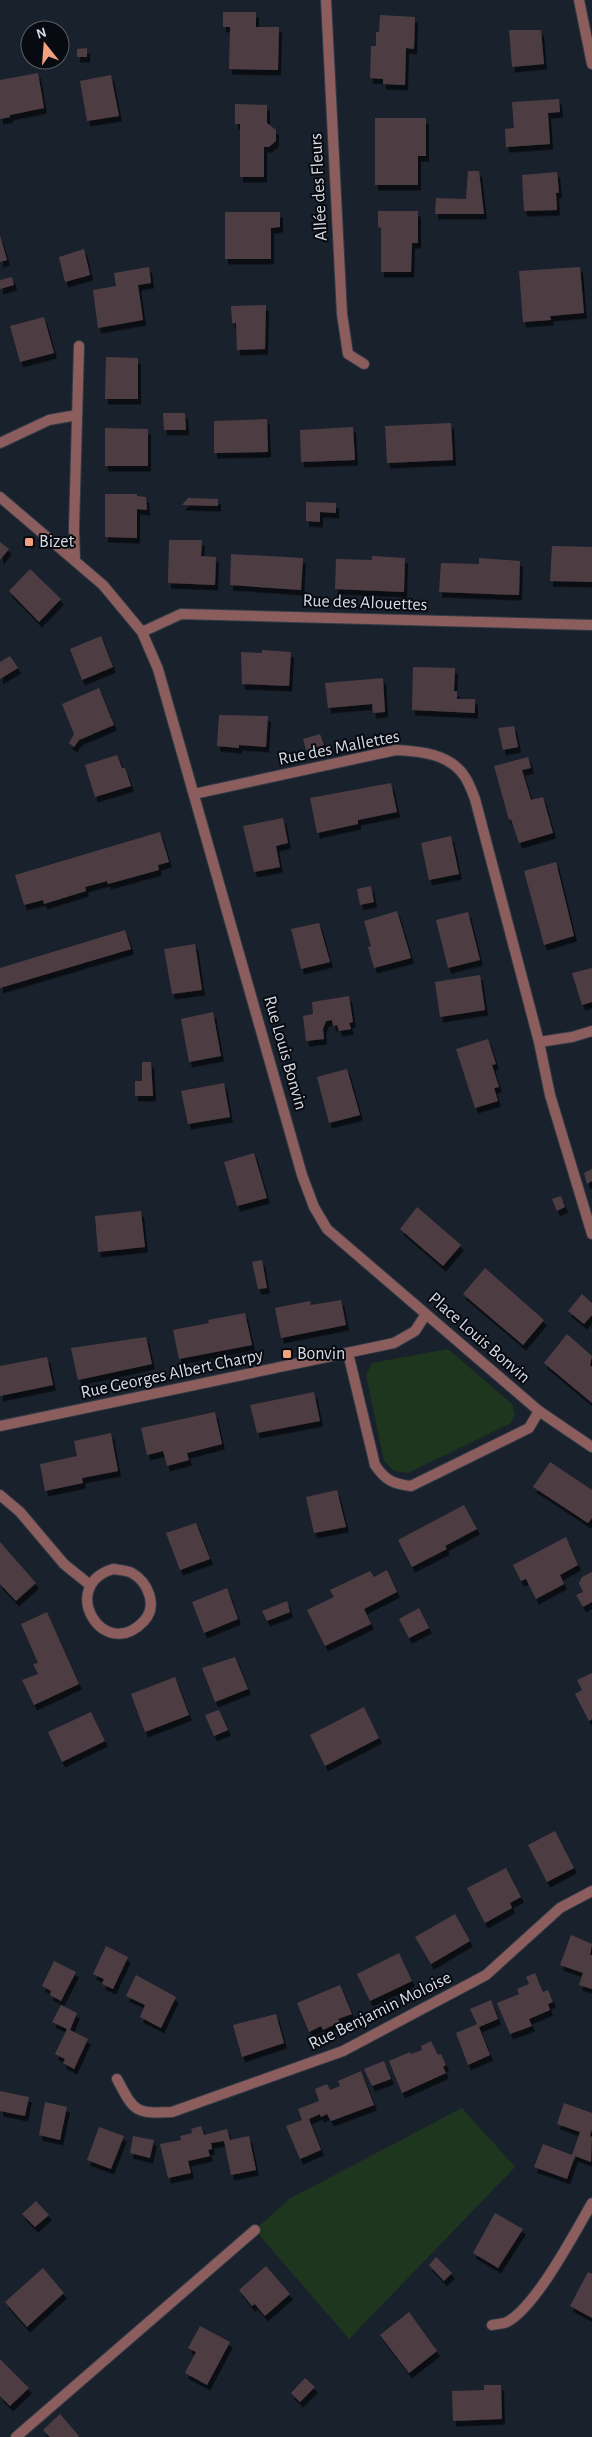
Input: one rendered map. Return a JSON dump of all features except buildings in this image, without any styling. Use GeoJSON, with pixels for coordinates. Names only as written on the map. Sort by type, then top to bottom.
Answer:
{"type":"FeatureCollection","features":[{"type":"Feature","properties":{"kind":"street","name":"Allée des Fleurs"},"geometry":{"type":"LineString","coordinates":[[326,0],[342,314],[348,354],[364,364]]}},
{"type":"Feature","properties":{"kind":"street"},"geometry":{"type":"LineString","coordinates":[[578,0],[592,64]]}},
{"type":"Feature","properties":{"kind":"street"},"geometry":{"type":"LineString","coordinates":[[75,561],[74,529],[79,346]]}},
{"type":"Feature","properties":{"kind":"street"},"geometry":{"type":"LineString","coordinates":[[0,443],[49,420],[77,415]]}},
{"type":"Feature","properties":{"kind":"street"},"geometry":{"type":"LineString","coordinates":[[0,497],[103,585],[142,632],[158,669],[194,794]]}},
{"type":"Feature","properties":{"kind":"street","name":"Rue des Alouettes"},"geometry":{"type":"LineString","coordinates":[[142,632],[181,614],[592,625]]}},
{"type":"Feature","properties":{"kind":"street","name":"Rue des Mallettes"},"geometry":{"type":"LineString","coordinates":[[194,794],[396,750],[421,751],[447,761],[464,775],[475,799],[539,1042],[550,1095],[592,1234]]}},
{"type":"Feature","properties":{"kind":"street","name":"Rue Louis Bonvin"},"geometry":{"type":"LineString","coordinates":[[194,794],[302,1175],[314,1207],[327,1229],[398,1290]]}},
{"type":"Feature","properties":{"kind":"street"},"geometry":{"type":"LineString","coordinates":[[539,1042],[572,1037],[592,1031]]}},
{"type":"Feature","properties":{"kind":"street","name":"Place Louis Bonvin"},"geometry":{"type":"LineString","coordinates":[[398,1290],[539,1410],[592,1447]]}},
{"type":"Feature","properties":{"kind":"street","name":"Rue Georges Albert Charpy"},"geometry":{"type":"LineString","coordinates":[[0,1426],[394,1343],[415,1332],[426,1314]]}},
{"type":"Feature","properties":{"kind":"street"},"geometry":{"type":"LineString","coordinates":[[348,1353],[375,1464],[384,1477],[395,1484],[411,1486],[529,1428],[539,1410]]}},
{"type":"Feature","properties":{"kind":"street"},"geometry":{"type":"LineString","coordinates":[[0,1495],[20,1512],[64,1564],[90,1586]]}},
{"type":"Feature","properties":{"kind":"street"},"geometry":{"type":"LineString","coordinates":[[113,1569],[131,1572],[144,1583],[151,1597],[148,1617],[135,1630],[118,1635],[101,1629],[90,1613],[86,1599],[90,1586],[101,1573],[113,1569]]}},
{"type":"Feature","properties":{"kind":"street","name":"Rue Benjamin Moloise"},"geometry":{"type":"LineString","coordinates":[[117,2079],[131,2106],[147,2114],[172,2112],[343,2051],[486,1976],[560,1908],[592,1891]]}},
{"type":"Feature","properties":{"kind":"street"},"geometry":{"type":"LineString","coordinates":[[492,2325],[507,2322],[524,2308],[552,2271],[592,2203]]}},
{"type":"Feature","properties":{"kind":"street"},"geometry":{"type":"LineString","coordinates":[[16,2437],[255,2230]]}},
{"type":"Feature","properties":{"kind":"green space"},"geometry":{"type":"Polygon","coordinates":[[[448,1349],[512,1404],[515,1414],[511,1423],[408,1473],[394,1471],[384,1461],[366,1375],[372,1363],[448,1349]]]}},
{"type":"Feature","properties":{"kind":"green space"},"geometry":{"type":"Polygon","coordinates":[[[462,2108],[515,2167],[349,2339],[255,2230],[289,2199],[462,2108]]]}},
{"type":"Feature","properties":{"kind":"place","name":"Bizet"},"geometry":{"type":"Point","coordinates":[29,542]}},
{"type":"Feature","properties":{"kind":"place","name":"Bonvin"},"geometry":{"type":"Point","coordinates":[287,1354]}}]}
